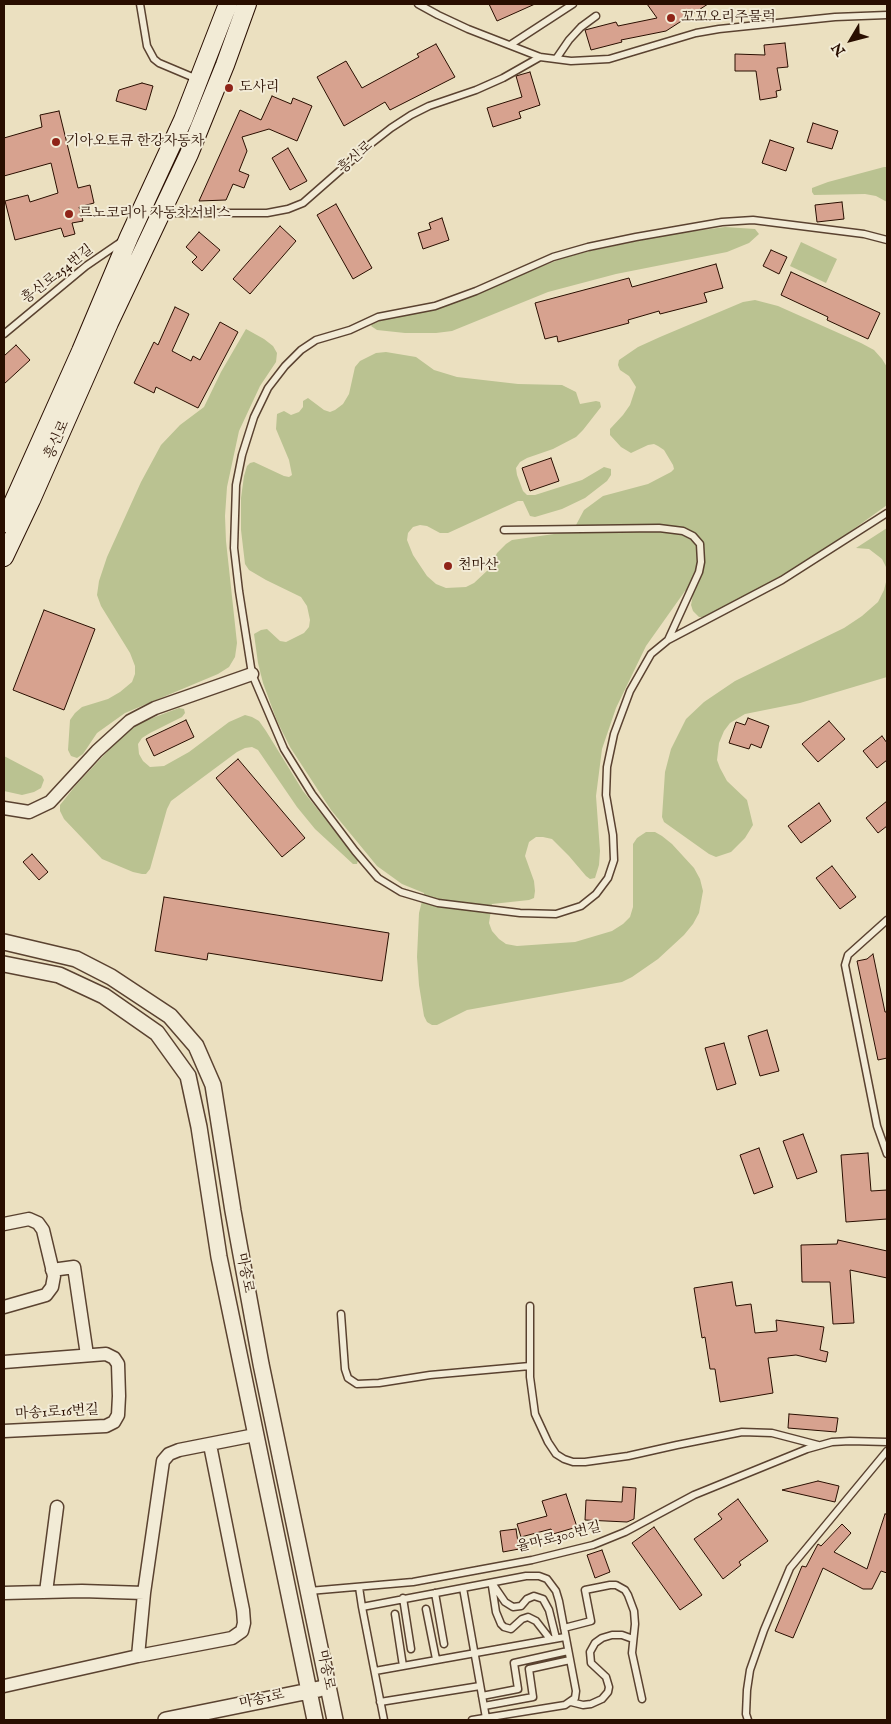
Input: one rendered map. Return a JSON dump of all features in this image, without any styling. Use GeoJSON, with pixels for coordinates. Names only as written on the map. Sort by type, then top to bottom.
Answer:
{"type":"FeatureCollection","features":[{"type":"Feature","properties":{"kind":"main road","name":"흥신로"},"geometry":{"type":"LineString","coordinates":[[4,523],[135,232],[183,120],[228,4]]}},
{"type":"Feature","properties":{"kind":"main road","name":"흥신로"},"geometry":{"type":"LineString","coordinates":[[4,557],[155,218],[189,154],[247,4]]}},
{"type":"Feature","properties":{"kind":"street"},"geometry":{"type":"LineString","coordinates":[[4,808],[29,812],[50,802],[97,751],[130,721],[155,708],[252,674]]}},
{"type":"Feature","properties":{"kind":"street","name":"마송로"},"geometry":{"type":"LineString","coordinates":[[4,942],[76,959],[111,977],[170,1016],[196,1046],[213,1085],[233,1211],[261,1364],[335,1720]]}},
{"type":"Feature","properties":{"kind":"street","name":"마송로"},"geometry":{"type":"LineString","coordinates":[[4,964],[60,974],[104,996],[157,1032],[188,1076],[219,1257],[315,1720]]}},
{"type":"Feature","properties":{"kind":"street"},"geometry":{"type":"LineString","coordinates":[[4,1224],[29,1219],[38,1223],[43,1230],[54,1276],[52,1287],[46,1295],[4,1307]]}},
{"type":"Feature","properties":{"kind":"street"},"geometry":{"type":"LineString","coordinates":[[52,1270],[74,1267],[88,1355]]}},
{"type":"Feature","properties":{"kind":"street","name":"마송1로16번길"},"geometry":{"type":"LineString","coordinates":[[4,1362],[106,1354],[114,1358],[118,1364],[119,1396],[118,1414],[114,1422],[106,1426],[4,1431]]}},
{"type":"Feature","properties":{"kind":"street"},"geometry":{"type":"LineString","coordinates":[[138,1656],[144,1593],[163,1461],[169,1454],[179,1450],[255,1435]]}},
{"type":"Feature","properties":{"kind":"street"},"geometry":{"type":"LineString","coordinates":[[4,1686],[138,1656],[232,1638],[242,1631],[244,1610],[210,1445]]}},
{"type":"Feature","properties":{"kind":"street"},"geometry":{"type":"LineString","coordinates":[[46,1592],[57,1507]]}},
{"type":"Feature","properties":{"kind":"street"},"geometry":{"type":"LineString","coordinates":[[4,1594],[115,1591],[144,1593]]}},
{"type":"Feature","properties":{"kind":"street","name":"마송1로"},"geometry":{"type":"LineString","coordinates":[[166,1720],[328,1687]]}},
{"type":"Feature","properties":{"kind":"lane"},"geometry":{"type":"LineString","coordinates":[[140,4],[147,46],[154,59],[165,66],[198,80]]}},
{"type":"Feature","properties":{"kind":"lane"},"geometry":{"type":"LineString","coordinates":[[418,4],[461,25],[540,57],[570,61],[609,58],[696,32],[835,16],[887,14]]}},
{"type":"Feature","properties":{"kind":"lane"},"geometry":{"type":"LineString","coordinates":[[510,45],[573,4]]}},
{"type":"Feature","properties":{"kind":"lane"},"geometry":{"type":"LineString","coordinates":[[556,59],[581,27],[596,16]]}},
{"type":"Feature","properties":{"kind":"lane","name":"흥신로"},"geometry":{"type":"LineString","coordinates":[[155,218],[266,213],[288,209],[303,203],[390,128],[411,115],[429,106],[476,90],[503,78],[540,57]]}},
{"type":"Feature","properties":{"kind":"lane"},"geometry":{"type":"LineString","coordinates":[[887,240],[864,234],[753,220],[722,222],[636,237],[588,247],[553,257],[451,300],[434,306],[378,317],[350,330],[316,340],[301,350],[268,388],[254,417],[242,455],[236,485],[234,548],[252,674],[284,749],[312,794],[378,878],[401,892],[438,903],[520,913],[556,914],[581,906],[596,894],[608,878],[614,860],[613,835],[606,795],[607,767],[614,734],[630,691],[651,654],[668,640],[782,580],[887,513]]}},
{"type":"Feature","properties":{"kind":"lane","name":"흥신로254번길"},"geometry":{"type":"LineString","coordinates":[[4,334],[86,266],[135,232]]}},
{"type":"Feature","properties":{"kind":"lane"},"geometry":{"type":"LineString","coordinates":[[504,530],[659,528],[683,531],[693,536],[700,544],[701,562],[699,572],[668,640]]}},
{"type":"Feature","properties":{"kind":"lane"},"geometry":{"type":"LineString","coordinates":[[887,920],[848,955],[845,965],[877,1126],[887,1154]]}},
{"type":"Feature","properties":{"kind":"lane"},"geometry":{"type":"LineString","coordinates":[[530,1306],[531,1393],[535,1414],[548,1442],[556,1454],[564,1459],[573,1462],[585,1462],[628,1456],[742,1432],[772,1433],[820,1445]]}},
{"type":"Feature","properties":{"kind":"lane"},"geometry":{"type":"LineString","coordinates":[[341,1314],[345,1369],[348,1378],[358,1384],[530,1366]]}},
{"type":"Feature","properties":{"kind":"lane","name":"율마로300번길"},"geometry":{"type":"LineString","coordinates":[[309,1590],[422,1580],[532,1560],[593,1545],[625,1532],[694,1495],[820,1445],[850,1440],[887,1442]]}},
{"type":"Feature","properties":{"kind":"lane"},"geometry":{"type":"LineString","coordinates":[[748,1720],[746,1714],[750,1670],[764,1630],[790,1568],[887,1451]]}},
{"type":"Feature","properties":{"kind":"lane"},"geometry":{"type":"LineString","coordinates":[[362,1607],[526,1576],[539,1576],[547,1579],[556,1590],[576,1691],[574,1698],[565,1705],[472,1720]]}},
{"type":"Feature","properties":{"kind":"lane"},"geometry":{"type":"LineString","coordinates":[[492,1582],[505,1602],[513,1607],[520,1606],[527,1599],[534,1596],[543,1600],[548,1610],[553,1639]]}},
{"type":"Feature","properties":{"kind":"lane"},"geometry":{"type":"LineString","coordinates":[[492,1582],[496,1612],[504,1627],[511,1628],[525,1617],[532,1618],[553,1639]]}},
{"type":"Feature","properties":{"kind":"lane"},"geometry":{"type":"LineString","coordinates":[[564,1628],[591,1621],[585,1590],[616,1585],[625,1590],[635,1619],[633,1660],[642,1699]]}},
{"type":"Feature","properties":{"kind":"lane"},"geometry":{"type":"LineString","coordinates":[[359,1587],[384,1720]]}},
{"type":"Feature","properties":{"kind":"lane"},"geometry":{"type":"LineString","coordinates":[[463,1588],[486,1718]]}},
{"type":"Feature","properties":{"kind":"lane"},"geometry":{"type":"LineString","coordinates":[[435,1593],[444,1644]]}},
{"type":"Feature","properties":{"kind":"lane"},"geometry":{"type":"LineString","coordinates":[[404,1598],[411,1649]]}},
{"type":"Feature","properties":{"kind":"lane"},"geometry":{"type":"LineString","coordinates":[[426,1609],[436,1660]]}},
{"type":"Feature","properties":{"kind":"lane"},"geometry":{"type":"LineString","coordinates":[[395,1614],[403,1666]]}},
{"type":"Feature","properties":{"kind":"lane"},"geometry":{"type":"LineString","coordinates":[[571,1702],[591,1704],[602,1699],[608,1692],[609,1686],[606,1678],[591,1663],[590,1652],[595,1643],[602,1638],[612,1635],[622,1635],[633,1639]]}},
{"type":"Feature","properties":{"kind":"lane"},"geometry":{"type":"LineString","coordinates":[[375,1671],[566,1637]]}},
{"type":"Feature","properties":{"kind":"lane"},"geometry":{"type":"LineString","coordinates":[[482,1696],[518,1689],[514,1663],[568,1651]]}},
{"type":"Feature","properties":{"kind":"lane"},"geometry":{"type":"LineString","coordinates":[[484,1706],[534,1697],[529,1669],[570,1660]]}},
{"type":"Feature","properties":{"kind":"lane"},"geometry":{"type":"LineString","coordinates":[[380,1702],[480,1686]]}},
{"type":"Feature","properties":{"kind":"green space"},"geometry":{"type":"Polygon","coordinates":[[[887,167],[887,202],[876,196],[865,194],[814,195],[812,192],[812,188],[828,182],[887,167]]]}},
{"type":"Feature","properties":{"kind":"green space"},"geometry":{"type":"Polygon","coordinates":[[[725,227],[755,229],[759,234],[749,243],[727,252],[616,274],[548,292],[452,331],[405,333],[377,330],[371,326],[386,318],[445,306],[563,258],[666,235],[725,227]]]}},
{"type":"Feature","properties":{"kind":"green space"},"geometry":{"type":"Polygon","coordinates":[[[801,242],[837,259],[826,283],[790,266],[801,242]]]}},
{"type":"Feature","properties":{"kind":"green space"},"geometry":{"type":"Polygon","coordinates":[[[755,300],[778,306],[861,343],[874,350],[882,359],[887,367],[887,505],[833,544],[786,573],[706,617],[699,617],[693,611],[691,605],[694,589],[685,591],[646,646],[616,708],[602,749],[596,796],[600,851],[599,865],[595,878],[590,879],[586,876],[552,839],[536,837],[529,842],[525,856],[534,881],[534,898],[492,904],[489,923],[492,931],[499,939],[506,944],[517,946],[575,942],[612,931],[630,917],[633,907],[633,844],[637,838],[646,832],[655,832],[672,844],[694,868],[700,879],[703,891],[699,913],[684,935],[658,959],[622,982],[467,1010],[437,1025],[432,1025],[427,1022],[424,1016],[417,957],[419,913],[424,893],[402,884],[377,866],[331,810],[290,747],[277,721],[263,683],[254,634],[267,629],[280,641],[286,642],[304,633],[309,627],[310,620],[307,606],[301,597],[249,570],[245,564],[241,530],[241,498],[247,466],[254,462],[284,476],[289,477],[292,475],[289,460],[276,429],[277,414],[284,411],[291,415],[299,412],[303,407],[303,401],[308,398],[324,410],[330,412],[335,410],[343,404],[349,394],[355,367],[360,361],[376,353],[386,352],[416,357],[434,370],[457,377],[518,384],[562,385],[576,392],[580,404],[600,402],[601,407],[576,437],[553,449],[527,458],[520,462],[516,468],[523,491],[527,495],[535,495],[582,480],[604,467],[611,469],[611,475],[607,481],[585,498],[562,509],[535,517],[530,516],[523,501],[518,501],[448,533],[440,533],[427,526],[420,525],[413,527],[408,533],[407,540],[413,555],[427,576],[436,584],[446,588],[466,587],[474,583],[489,569],[497,553],[512,540],[568,532],[576,525],[584,510],[603,496],[648,484],[671,472],[674,469],[673,465],[664,450],[658,446],[654,444],[648,445],[631,453],[621,447],[610,435],[610,429],[630,405],[636,387],[629,376],[620,370],[619,360],[638,347],[660,337],[743,302],[755,300]]]}},
{"type":"Feature","properties":{"kind":"green space"},"geometry":{"type":"Polygon","coordinates":[[[246,329],[264,339],[273,346],[277,353],[276,362],[260,386],[239,431],[227,487],[226,541],[237,643],[235,657],[229,667],[218,674],[125,713],[97,733],[83,754],[77,758],[71,756],[68,750],[70,720],[75,713],[82,707],[108,699],[120,692],[132,682],[135,674],[135,666],[130,653],[101,606],[97,595],[99,581],[107,557],[141,482],[161,445],[180,425],[204,407],[221,372],[246,329]]]}},
{"type":"Feature","properties":{"kind":"green space"},"geometry":{"type":"Polygon","coordinates":[[[887,528],[887,576],[886,567],[882,559],[869,549],[856,548],[887,528]]]}},
{"type":"Feature","properties":{"kind":"green space"},"geometry":{"type":"Polygon","coordinates":[[[887,578],[887,677],[800,703],[745,714],[730,723],[724,731],[719,743],[717,760],[727,781],[747,800],[753,825],[745,838],[731,852],[716,857],[664,822],[662,817],[665,772],[671,749],[686,719],[704,702],[735,681],[844,628],[862,616],[878,602],[887,578]]]}},
{"type":"Feature","properties":{"kind":"green space"},"geometry":{"type":"Polygon","coordinates":[[[179,708],[184,709],[185,713],[182,717],[142,738],[138,744],[139,754],[143,761],[150,767],[164,766],[189,752],[229,722],[245,715],[252,717],[259,721],[303,791],[358,860],[357,864],[353,864],[315,829],[297,807],[258,750],[252,747],[237,752],[171,801],[150,869],[146,874],[133,872],[102,859],[64,819],[60,811],[60,805],[76,785],[123,735],[134,726],[179,708]]]}},
{"type":"Feature","properties":{"kind":"green space"},"geometry":{"type":"Polygon","coordinates":[[[4,756],[42,776],[44,780],[41,788],[22,795],[4,791],[4,756]]]}},
{"type":"Feature","properties":{"kind":"building"},"geometry":{"type":"Polygon","coordinates":[[[489,4],[535,4],[497,21],[489,4]]]}},
{"type":"Feature","properties":{"kind":"building"},"geometry":{"type":"Polygon","coordinates":[[[647,4],[708,4],[666,31],[621,40],[622,42],[591,50],[585,30],[616,22],[618,26],[657,18],[647,4]]]}},
{"type":"Feature","properties":{"kind":"building"},"geometry":{"type":"Polygon","coordinates":[[[785,43],[788,67],[777,68],[781,90],[776,91],[777,97],[760,100],[756,71],[735,71],[735,54],[765,55],[764,45],[785,43]]]}},
{"type":"Feature","properties":{"kind":"building"},"geometry":{"type":"Polygon","coordinates":[[[436,44],[455,77],[390,110],[385,102],[344,126],[317,77],[346,61],[362,88],[419,57],[417,54],[436,44]]]}},
{"type":"Feature","properties":{"kind":"building"},"geometry":{"type":"Polygon","coordinates":[[[530,72],[540,105],[519,112],[521,118],[493,127],[487,108],[522,97],[516,76],[530,72]]]}},
{"type":"Feature","properties":{"kind":"building"},"geometry":{"type":"Polygon","coordinates":[[[142,83],[153,86],[146,110],[116,101],[119,90],[142,83]]]}},
{"type":"Feature","properties":{"kind":"building"},"geometry":{"type":"Polygon","coordinates":[[[272,96],[291,104],[293,98],[312,106],[297,141],[269,129],[242,137],[247,151],[239,171],[249,175],[244,188],[233,184],[226,200],[199,201],[240,110],[261,120],[272,96]]]}},
{"type":"Feature","properties":{"kind":"building"},"geometry":{"type":"Polygon","coordinates":[[[59,111],[78,188],[90,185],[94,203],[79,207],[83,221],[72,223],[75,234],[64,237],[61,228],[15,240],[5,201],[28,195],[30,202],[58,193],[51,163],[4,176],[4,138],[42,127],[40,115],[59,111]]]}},
{"type":"Feature","properties":{"kind":"building"},"geometry":{"type":"Polygon","coordinates":[[[813,123],[838,131],[832,149],[807,142],[813,123]]]}},
{"type":"Feature","properties":{"kind":"building"},"geometry":{"type":"Polygon","coordinates":[[[770,140],[794,148],[786,171],[762,163],[770,140]]]}},
{"type":"Feature","properties":{"kind":"building"},"geometry":{"type":"Polygon","coordinates":[[[288,148],[307,181],[290,190],[272,158],[288,148]]]}},
{"type":"Feature","properties":{"kind":"building"},"geometry":{"type":"Polygon","coordinates":[[[842,202],[844,219],[817,222],[815,205],[842,202]]]}},
{"type":"Feature","properties":{"kind":"building"},"geometry":{"type":"Polygon","coordinates":[[[336,204],[372,268],[353,279],[317,215],[336,204]]]}},
{"type":"Feature","properties":{"kind":"building"},"geometry":{"type":"Polygon","coordinates":[[[442,218],[449,240],[423,249],[418,233],[431,229],[429,223],[442,218]]]}},
{"type":"Feature","properties":{"kind":"building"},"geometry":{"type":"Polygon","coordinates":[[[280,226],[296,241],[250,294],[233,279],[280,226]]]}},
{"type":"Feature","properties":{"kind":"building"},"geometry":{"type":"Polygon","coordinates":[[[199,232],[220,250],[202,271],[192,262],[197,257],[186,247],[199,232]]]}},
{"type":"Feature","properties":{"kind":"building"},"geometry":{"type":"Polygon","coordinates":[[[771,250],[787,257],[779,274],[763,266],[771,250]]]}},
{"type":"Feature","properties":{"kind":"building"},"geometry":{"type":"Polygon","coordinates":[[[716,264],[723,288],[704,293],[707,302],[660,314],[659,311],[628,320],[629,323],[558,342],[557,336],[545,339],[535,303],[629,278],[632,287],[716,264]]]}},
{"type":"Feature","properties":{"kind":"building"},"geometry":{"type":"Polygon","coordinates":[[[791,272],[880,313],[868,339],[827,320],[828,317],[781,295],[791,272]]]}},
{"type":"Feature","properties":{"kind":"building"},"geometry":{"type":"Polygon","coordinates":[[[175,307],[189,314],[172,351],[191,361],[193,356],[200,360],[220,322],[238,332],[198,408],[156,387],[154,393],[134,383],[154,342],[158,345],[175,307]]]}},
{"type":"Feature","properties":{"kind":"building"},"geometry":{"type":"Polygon","coordinates":[[[16,345],[30,360],[4,384],[4,356],[16,345]]]}},
{"type":"Feature","properties":{"kind":"building"},"geometry":{"type":"Polygon","coordinates":[[[551,458],[559,481],[530,491],[522,468],[551,458]]]}},
{"type":"Feature","properties":{"kind":"building"},"geometry":{"type":"Polygon","coordinates":[[[44,610],[95,629],[64,710],[13,690],[44,610]]]}},
{"type":"Feature","properties":{"kind":"building"},"geometry":{"type":"Polygon","coordinates":[[[748,718],[769,726],[761,748],[751,744],[749,749],[729,743],[736,722],[745,725],[748,718]]]}},
{"type":"Feature","properties":{"kind":"building"},"geometry":{"type":"Polygon","coordinates":[[[186,720],[194,737],[154,756],[146,739],[186,720]]]}},
{"type":"Feature","properties":{"kind":"building"},"geometry":{"type":"Polygon","coordinates":[[[829,721],[845,739],[818,762],[802,744],[829,721]]]}},
{"type":"Feature","properties":{"kind":"building"},"geometry":{"type":"Polygon","coordinates":[[[882,736],[887,743],[887,760],[877,768],[863,751],[882,736]]]}},
{"type":"Feature","properties":{"kind":"building"},"geometry":{"type":"Polygon","coordinates":[[[238,759],[305,838],[282,857],[216,778],[238,759]]]}},
{"type":"Feature","properties":{"kind":"building"},"geometry":{"type":"Polygon","coordinates":[[[887,801],[887,826],[878,833],[866,818],[887,801]]]}},
{"type":"Feature","properties":{"kind":"building"},"geometry":{"type":"Polygon","coordinates":[[[819,803],[831,821],[801,843],[788,826],[819,803]]]}},
{"type":"Feature","properties":{"kind":"building"},"geometry":{"type":"Polygon","coordinates":[[[32,854],[48,872],[39,880],[23,862],[32,854]]]}},
{"type":"Feature","properties":{"kind":"building"},"geometry":{"type":"Polygon","coordinates":[[[832,866],[856,897],[840,909],[816,878],[832,866]]]}},
{"type":"Feature","properties":{"kind":"building"},"geometry":{"type":"Polygon","coordinates":[[[164,897],[389,933],[382,981],[208,953],[207,960],[155,951],[164,897]]]}},
{"type":"Feature","properties":{"kind":"building"},"geometry":{"type":"Polygon","coordinates":[[[873,954],[885,1012],[887,1012],[887,1058],[878,1060],[857,961],[867,959],[873,954]]]}},
{"type":"Feature","properties":{"kind":"building"},"geometry":{"type":"Polygon","coordinates":[[[767,1030],[779,1071],[760,1076],[748,1036],[767,1030]]]}},
{"type":"Feature","properties":{"kind":"building"},"geometry":{"type":"Polygon","coordinates":[[[724,1043],[736,1084],[717,1090],[705,1048],[724,1043]]]}},
{"type":"Feature","properties":{"kind":"building"},"geometry":{"type":"Polygon","coordinates":[[[803,1134],[817,1172],[797,1179],[783,1141],[803,1134]]]}},
{"type":"Feature","properties":{"kind":"building"},"geometry":{"type":"Polygon","coordinates":[[[759,1148],[773,1187],[754,1194],[740,1155],[759,1148]]]}},
{"type":"Feature","properties":{"kind":"building"},"geometry":{"type":"Polygon","coordinates":[[[868,1153],[871,1191],[887,1190],[887,1219],[846,1222],[841,1155],[868,1153]]]}},
{"type":"Feature","properties":{"kind":"building"},"geometry":{"type":"Polygon","coordinates":[[[838,1240],[887,1251],[887,1278],[850,1270],[854,1323],[833,1324],[830,1282],[802,1282],[801,1245],[837,1244],[838,1240]]]}},
{"type":"Feature","properties":{"kind":"building"},"geometry":{"type":"Polygon","coordinates":[[[732,1282],[736,1306],[751,1304],[755,1333],[777,1331],[776,1320],[824,1327],[820,1350],[828,1352],[826,1362],[796,1355],[768,1358],[773,1393],[720,1402],[715,1369],[710,1369],[705,1337],[702,1338],[694,1288],[732,1282]]]}},
{"type":"Feature","properties":{"kind":"building"},"geometry":{"type":"Polygon","coordinates":[[[789,1414],[838,1418],[836,1432],[788,1428],[789,1414]]]}},
{"type":"Feature","properties":{"kind":"building"},"geometry":{"type":"Polygon","coordinates":[[[818,1481],[839,1486],[835,1502],[782,1490],[818,1481]]]}},
{"type":"Feature","properties":{"kind":"building"},"geometry":{"type":"Polygon","coordinates":[[[623,1487],[636,1488],[634,1519],[627,1522],[585,1520],[586,1500],[622,1502],[623,1487]]]}},
{"type":"Feature","properties":{"kind":"building"},"geometry":{"type":"Polygon","coordinates":[[[566,1494],[577,1527],[553,1534],[551,1529],[521,1537],[517,1524],[547,1516],[542,1501],[566,1494]]]}},
{"type":"Feature","properties":{"kind":"building"},"geometry":{"type":"Polygon","coordinates":[[[738,1499],[768,1541],[739,1562],[741,1565],[723,1579],[694,1539],[722,1519],[718,1514],[738,1499]]]}},
{"type":"Feature","properties":{"kind":"building"},"geometry":{"type":"Polygon","coordinates":[[[885,1514],[887,1514],[887,1573],[881,1571],[872,1589],[863,1589],[823,1568],[793,1638],[775,1631],[802,1566],[806,1567],[818,1544],[821,1546],[842,1524],[851,1533],[834,1552],[867,1569],[885,1514]]]}},
{"type":"Feature","properties":{"kind":"building"},"geometry":{"type":"Polygon","coordinates":[[[654,1527],[702,1595],[680,1610],[632,1543],[654,1527]]]}},
{"type":"Feature","properties":{"kind":"building"},"geometry":{"type":"Polygon","coordinates":[[[516,1529],[519,1549],[503,1552],[500,1531],[516,1529]]]}},
{"type":"Feature","properties":{"kind":"building"},"geometry":{"type":"Polygon","coordinates":[[[602,1550],[610,1572],[595,1578],[587,1555],[602,1550]]]}},
{"type":"Feature","properties":{"kind":"place","name":"꼬꼬오리주물럭"},"geometry":{"type":"Point","coordinates":[671,18]}},
{"type":"Feature","properties":{"kind":"place","name":"도사리"},"geometry":{"type":"Point","coordinates":[229,88]}},
{"type":"Feature","properties":{"kind":"place","name":"기아오토큐 한강자동차"},"geometry":{"type":"Point","coordinates":[56,142]}},
{"type":"Feature","properties":{"kind":"place","name":"르노코리아 자동차서비스"},"geometry":{"type":"Point","coordinates":[69,214]}},
{"type":"Feature","properties":{"kind":"place","name":"천마산"},"geometry":{"type":"Point","coordinates":[448,566]}}]}
